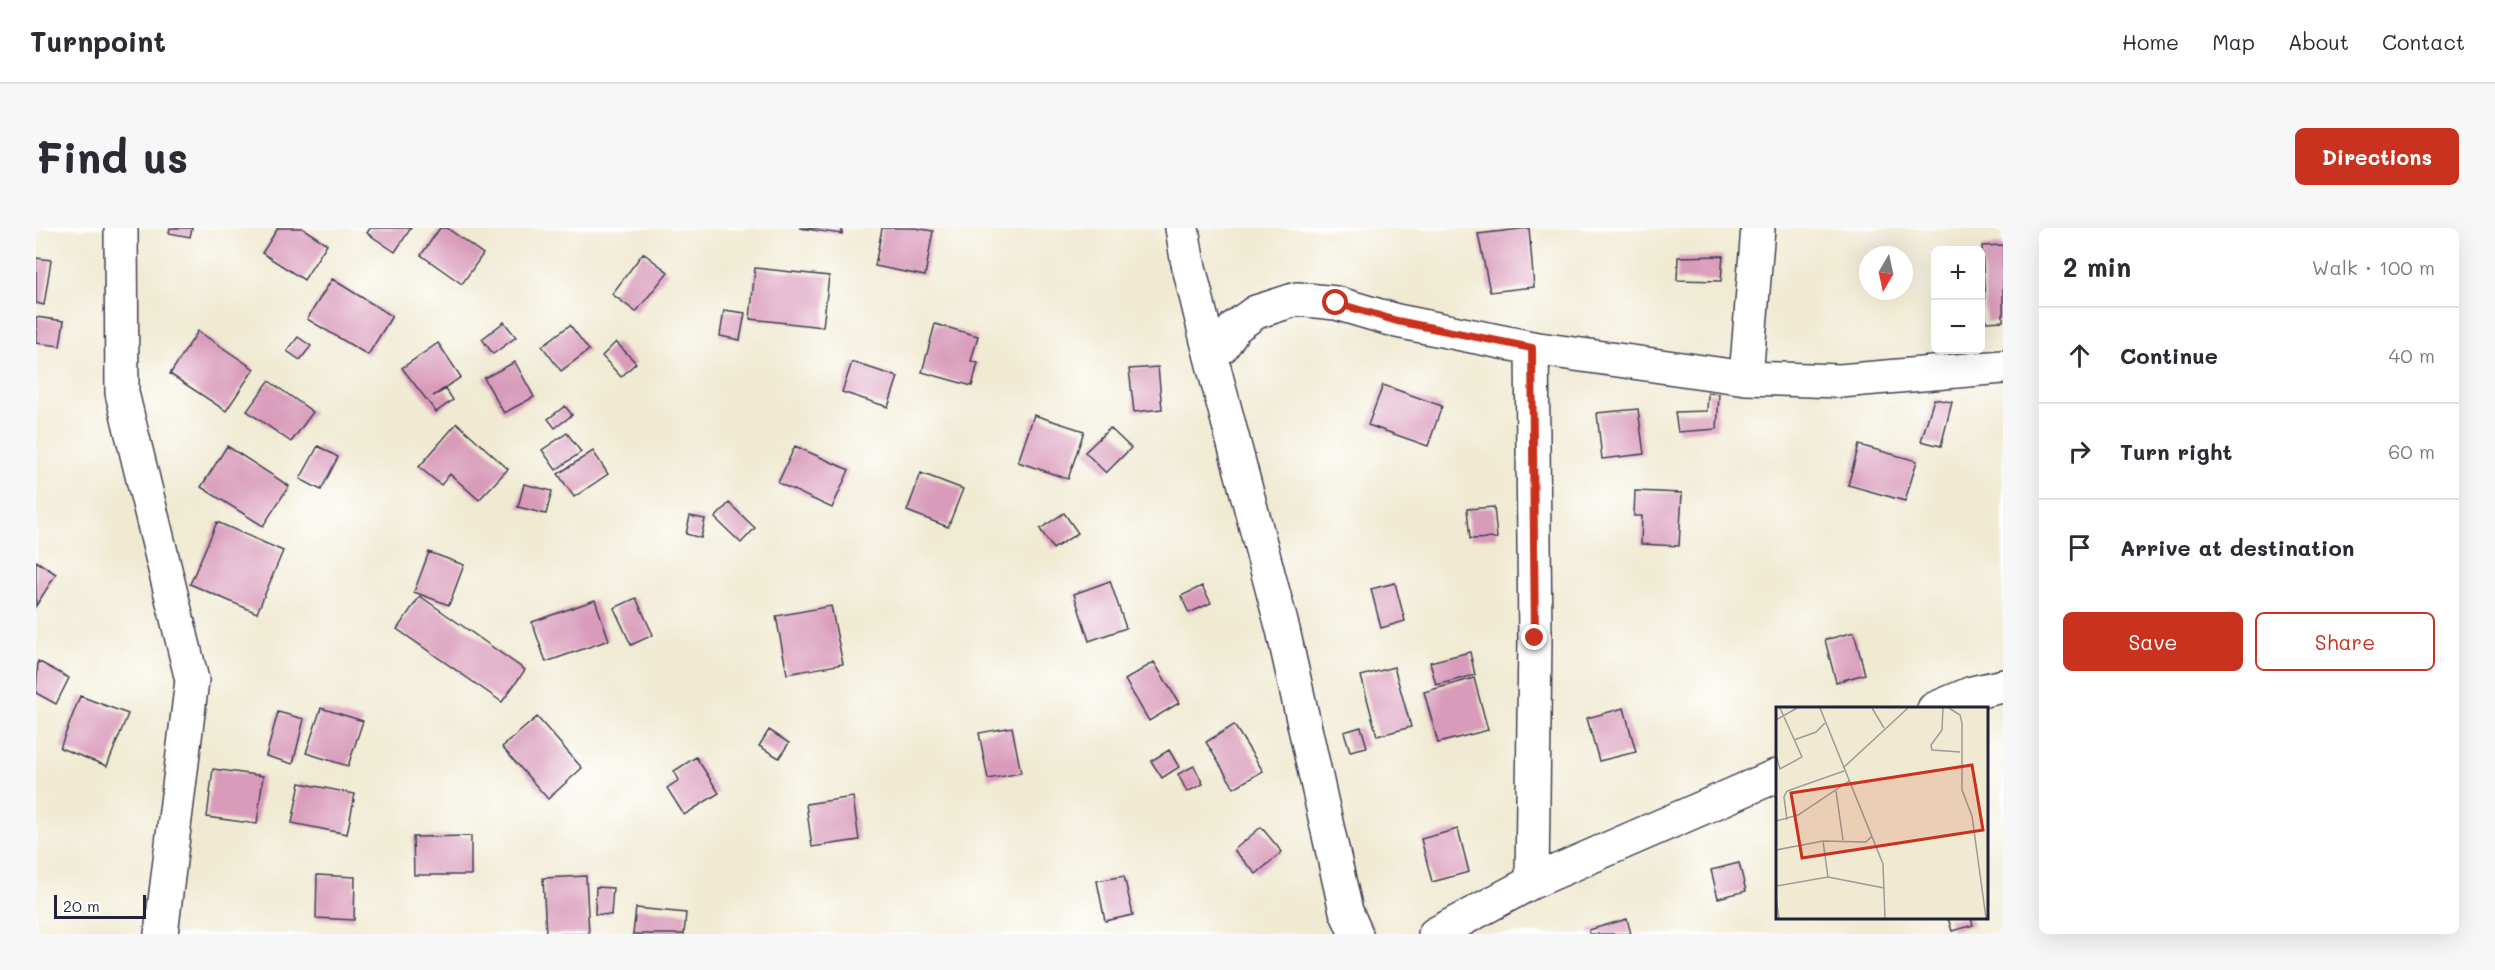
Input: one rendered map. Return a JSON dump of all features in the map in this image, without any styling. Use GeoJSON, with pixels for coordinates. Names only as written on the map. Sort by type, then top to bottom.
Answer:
{"type":"FeatureCollection","features":[{"type":"Feature","properties":{"kind":"street"},"geometry":{"type":"LineString","coordinates":[[121,228],[122,393],[192,680],[161,934]]}},
{"type":"Feature","properties":{"kind":"street"},"geometry":{"type":"LineString","coordinates":[[1182,228],[1187,259],[1210,352],[1283,630],[1346,911],[1356,934]]}},
{"type":"Feature","properties":{"kind":"street"},"geometry":{"type":"LineString","coordinates":[[1746,378],[1758,228]]}},
{"type":"Feature","properties":{"kind":"street"},"geometry":{"type":"LineString","coordinates":[[1210,352],[1222,347],[1235,327],[1256,312],[1297,299],[1336,303],[1397,321],[1532,348],[1746,378],[1840,381],[2003,367]]}},
{"type":"Feature","properties":{"kind":"street"},"geometry":{"type":"LineString","coordinates":[[1532,348],[1535,638],[1532,882]]}},
{"type":"Feature","properties":{"kind":"street"},"geometry":{"type":"LineString","coordinates":[[1939,707],[1972,693],[2003,686]]}},
{"type":"Feature","properties":{"kind":"street"},"geometry":{"type":"LineString","coordinates":[[1436,934],[1532,882],[1776,775]]}},
{"type":"Feature","properties":{"kind":"building"},"geometry":{"type":"Polygon","coordinates":[[[170,228],[192,228],[190,237],[169,233],[170,228]]]}},
{"type":"Feature","properties":{"kind":"building"},"geometry":{"type":"Polygon","coordinates":[[[278,228],[302,228],[327,244],[304,280],[262,253],[278,228]]]}},
{"type":"Feature","properties":{"kind":"building"},"geometry":{"type":"Polygon","coordinates":[[[370,228],[411,228],[395,252],[367,233],[370,228]]]}},
{"type":"Feature","properties":{"kind":"building"},"geometry":{"type":"Polygon","coordinates":[[[440,228],[447,228],[483,254],[462,284],[421,255],[440,228]]]}},
{"type":"Feature","properties":{"kind":"building"},"geometry":{"type":"Polygon","coordinates":[[[799,228],[842,228],[842,234],[799,228]]]}},
{"type":"Feature","properties":{"kind":"building"},"geometry":{"type":"Polygon","coordinates":[[[882,228],[915,228],[933,231],[925,276],[875,266],[882,228]]]}},
{"type":"Feature","properties":{"kind":"building"},"geometry":{"type":"Polygon","coordinates":[[[1529,228],[1534,287],[1490,292],[1478,234],[1529,228]]]}},
{"type":"Feature","properties":{"kind":"building"},"geometry":{"type":"Polygon","coordinates":[[[2003,245],[2003,321],[1986,322],[1985,246],[1982,246],[2003,245]]]}},
{"type":"Feature","properties":{"kind":"building"},"geometry":{"type":"Polygon","coordinates":[[[643,253],[668,272],[636,312],[612,294],[643,253]]]}},
{"type":"Feature","properties":{"kind":"building"},"geometry":{"type":"Polygon","coordinates":[[[1723,256],[1721,281],[1677,280],[1678,257],[1723,256]]]}},
{"type":"Feature","properties":{"kind":"building"},"geometry":{"type":"Polygon","coordinates":[[[36,258],[51,260],[44,305],[36,303],[36,258]]]}},
{"type":"Feature","properties":{"kind":"building"},"geometry":{"type":"Polygon","coordinates":[[[755,268],[829,276],[823,327],[750,319],[755,268]]]}},
{"type":"Feature","properties":{"kind":"building"},"geometry":{"type":"Polygon","coordinates":[[[332,279],[392,316],[368,355],[307,319],[332,279]]]}},
{"type":"Feature","properties":{"kind":"building"},"geometry":{"type":"Polygon","coordinates":[[[724,310],[745,313],[740,340],[720,336],[724,310]]]}},
{"type":"Feature","properties":{"kind":"building"},"geometry":{"type":"Polygon","coordinates":[[[36,317],[64,321],[60,346],[36,343],[36,317]]]}},
{"type":"Feature","properties":{"kind":"building"},"geometry":{"type":"Polygon","coordinates":[[[504,322],[516,337],[493,354],[482,339],[504,322]]]}},
{"type":"Feature","properties":{"kind":"building"},"geometry":{"type":"Polygon","coordinates":[[[935,324],[978,336],[971,361],[978,363],[972,386],[922,372],[935,324]]]}},
{"type":"Feature","properties":{"kind":"building"},"geometry":{"type":"Polygon","coordinates":[[[570,325],[589,350],[561,371],[542,346],[570,325]]]}},
{"type":"Feature","properties":{"kind":"building"},"geometry":{"type":"Polygon","coordinates":[[[198,331],[254,369],[226,411],[170,374],[198,331]]]}},
{"type":"Feature","properties":{"kind":"building"},"geometry":{"type":"Polygon","coordinates":[[[298,337],[311,346],[300,360],[287,351],[298,337]]]}},
{"type":"Feature","properties":{"kind":"building"},"geometry":{"type":"Polygon","coordinates":[[[616,342],[636,363],[621,377],[602,356],[616,342]]]}},
{"type":"Feature","properties":{"kind":"building"},"geometry":{"type":"Polygon","coordinates":[[[438,343],[461,377],[433,396],[446,389],[453,400],[436,412],[402,368],[438,343]]]}},
{"type":"Feature","properties":{"kind":"building"},"geometry":{"type":"Polygon","coordinates":[[[515,362],[534,397],[504,413],[484,378],[515,362]]]}},
{"type":"Feature","properties":{"kind":"building"},"geometry":{"type":"Polygon","coordinates":[[[852,362],[898,377],[888,407],[842,392],[852,362]]]}},
{"type":"Feature","properties":{"kind":"building"},"geometry":{"type":"Polygon","coordinates":[[[1158,367],[1162,409],[1134,412],[1129,369],[1158,367]]]}},
{"type":"Feature","properties":{"kind":"building"},"geometry":{"type":"Polygon","coordinates":[[[269,381],[313,412],[291,442],[247,411],[269,381]]]}},
{"type":"Feature","properties":{"kind":"building"},"geometry":{"type":"Polygon","coordinates":[[[1383,385],[1442,406],[1428,446],[1368,425],[1383,385]]]}},
{"type":"Feature","properties":{"kind":"building"},"geometry":{"type":"Polygon","coordinates":[[[1708,393],[1719,394],[1717,429],[1678,432],[1675,412],[1707,411],[1708,393]]]}},
{"type":"Feature","properties":{"kind":"building"},"geometry":{"type":"Polygon","coordinates":[[[1934,399],[1952,402],[1941,446],[1921,441],[1934,399]]]}},
{"type":"Feature","properties":{"kind":"building"},"geometry":{"type":"Polygon","coordinates":[[[565,406],[572,415],[555,428],[548,419],[565,406]]]}},
{"type":"Feature","properties":{"kind":"building"},"geometry":{"type":"Polygon","coordinates":[[[1638,409],[1644,454],[1602,459],[1597,413],[1638,409]]]}},
{"type":"Feature","properties":{"kind":"building"},"geometry":{"type":"Polygon","coordinates":[[[1034,415],[1084,431],[1068,479],[1018,462],[1034,415]]]}},
{"type":"Feature","properties":{"kind":"building"},"geometry":{"type":"Polygon","coordinates":[[[457,423],[508,469],[479,500],[450,474],[441,485],[419,467],[457,423]]]}},
{"type":"Feature","properties":{"kind":"building"},"geometry":{"type":"Polygon","coordinates":[[[1110,428],[1131,448],[1106,473],[1085,452],[1110,428]]]}},
{"type":"Feature","properties":{"kind":"building"},"geometry":{"type":"Polygon","coordinates":[[[567,433],[581,452],[556,470],[542,450],[567,433]]]}},
{"type":"Feature","properties":{"kind":"building"},"geometry":{"type":"Polygon","coordinates":[[[1859,445],[1917,461],[1905,501],[1848,485],[1859,445]]]}},
{"type":"Feature","properties":{"kind":"building"},"geometry":{"type":"Polygon","coordinates":[[[227,446],[289,486],[263,526],[201,487],[227,446]]]}},
{"type":"Feature","properties":{"kind":"building"},"geometry":{"type":"Polygon","coordinates":[[[318,446],[338,457],[321,490],[300,479],[318,446]]]}},
{"type":"Feature","properties":{"kind":"building"},"geometry":{"type":"Polygon","coordinates":[[[795,446],[849,470],[832,508],[778,483],[795,446]]]}},
{"type":"Feature","properties":{"kind":"building"},"geometry":{"type":"Polygon","coordinates":[[[593,451],[608,474],[574,497],[558,474],[593,451]]]}},
{"type":"Feature","properties":{"kind":"building"},"geometry":{"type":"Polygon","coordinates":[[[921,473],[963,489],[948,527],[907,511],[921,473]]]}},
{"type":"Feature","properties":{"kind":"building"},"geometry":{"type":"Polygon","coordinates":[[[524,484],[552,491],[546,514],[518,507],[524,484]]]}},
{"type":"Feature","properties":{"kind":"building"},"geometry":{"type":"Polygon","coordinates":[[[1635,491],[1682,493],[1679,546],[1641,544],[1642,516],[1634,516],[1635,491]]]}},
{"type":"Feature","properties":{"kind":"building"},"geometry":{"type":"Polygon","coordinates":[[[729,503],[755,528],[741,543],[715,518],[729,503]]]}},
{"type":"Feature","properties":{"kind":"building"},"geometry":{"type":"Polygon","coordinates":[[[1494,507],[1497,538],[1470,539],[1467,509],[1494,507]]]}},
{"type":"Feature","properties":{"kind":"building"},"geometry":{"type":"Polygon","coordinates":[[[1064,513],[1078,533],[1053,549],[1040,529],[1064,513]]]}},
{"type":"Feature","properties":{"kind":"building"},"geometry":{"type":"Polygon","coordinates":[[[690,516],[705,519],[701,538],[686,534],[690,516]]]}},
{"type":"Feature","properties":{"kind":"building"},"geometry":{"type":"Polygon","coordinates":[[[217,522],[283,551],[257,613],[190,584],[217,522]]]}},
{"type":"Feature","properties":{"kind":"building"},"geometry":{"type":"Polygon","coordinates":[[[429,552],[464,565],[449,605],[414,592],[429,552]]]}},
{"type":"Feature","properties":{"kind":"building"},"geometry":{"type":"Polygon","coordinates":[[[36,561],[56,574],[36,606],[36,561]]]}},
{"type":"Feature","properties":{"kind":"building"},"geometry":{"type":"Polygon","coordinates":[[[1110,581],[1126,628],[1089,641],[1074,594],[1110,581]]]}},
{"type":"Feature","properties":{"kind":"building"},"geometry":{"type":"Polygon","coordinates":[[[1395,583],[1405,621],[1381,628],[1371,589],[1395,583]]]}},
{"type":"Feature","properties":{"kind":"building"},"geometry":{"type":"Polygon","coordinates":[[[1202,586],[1211,603],[1189,613],[1181,596],[1202,586]]]}},
{"type":"Feature","properties":{"kind":"building"},"geometry":{"type":"Polygon","coordinates":[[[420,596],[525,670],[502,702],[397,629],[420,596]]]}},
{"type":"Feature","properties":{"kind":"building"},"geometry":{"type":"Polygon","coordinates":[[[636,598],[653,635],[631,645],[614,608],[636,598]]]}},
{"type":"Feature","properties":{"kind":"building"},"geometry":{"type":"Polygon","coordinates":[[[595,600],[609,640],[546,662],[532,622],[595,600]]]}},
{"type":"Feature","properties":{"kind":"building"},"geometry":{"type":"Polygon","coordinates":[[[831,606],[843,664],[787,674],[776,616],[831,606]]]}},
{"type":"Feature","properties":{"kind":"building"},"geometry":{"type":"Polygon","coordinates":[[[1854,632],[1865,674],[1836,682],[1825,640],[1854,632]]]}},
{"type":"Feature","properties":{"kind":"building"},"geometry":{"type":"Polygon","coordinates":[[[1470,652],[1475,675],[1436,685],[1430,662],[1470,652]]]}},
{"type":"Feature","properties":{"kind":"building"},"geometry":{"type":"Polygon","coordinates":[[[38,661],[69,678],[56,704],[36,693],[38,661]]]}},
{"type":"Feature","properties":{"kind":"building"},"geometry":{"type":"Polygon","coordinates":[[[1154,662],[1179,703],[1149,721],[1125,680],[1154,662]]]}},
{"type":"Feature","properties":{"kind":"building"},"geometry":{"type":"Polygon","coordinates":[[[1394,667],[1411,727],[1377,736],[1361,676],[1394,667]]]}},
{"type":"Feature","properties":{"kind":"building"},"geometry":{"type":"Polygon","coordinates":[[[1474,678],[1488,730],[1438,743],[1424,692],[1474,678]]]}},
{"type":"Feature","properties":{"kind":"building"},"geometry":{"type":"Polygon","coordinates":[[[80,696],[128,714],[107,766],[60,748],[80,696]]]}},
{"type":"Feature","properties":{"kind":"building"},"geometry":{"type":"Polygon","coordinates":[[[321,708],[363,721],[348,766],[306,753],[321,708]]]}},
{"type":"Feature","properties":{"kind":"building"},"geometry":{"type":"Polygon","coordinates":[[[1624,708],[1636,752],[1599,761],[1587,718],[1624,708]]]}},
{"type":"Feature","properties":{"kind":"building"},"geometry":{"type":"Polygon","coordinates":[[[278,712],[304,719],[293,764],[266,756],[278,712]]]}},
{"type":"Feature","properties":{"kind":"building"},"geometry":{"type":"Polygon","coordinates":[[[537,717],[582,768],[548,799],[502,747],[537,717]]]}},
{"type":"Feature","properties":{"kind":"building"},"geometry":{"type":"Polygon","coordinates":[[[1234,725],[1263,771],[1234,788],[1206,742],[1234,725]]]}},
{"type":"Feature","properties":{"kind":"building"},"geometry":{"type":"Polygon","coordinates":[[[1012,727],[1021,773],[988,779],[979,733],[1012,727]]]}},
{"type":"Feature","properties":{"kind":"building"},"geometry":{"type":"Polygon","coordinates":[[[1361,727],[1367,747],[1350,751],[1344,732],[1361,727]]]}},
{"type":"Feature","properties":{"kind":"building"},"geometry":{"type":"Polygon","coordinates":[[[769,730],[789,743],[779,758],[759,746],[769,730]]]}},
{"type":"Feature","properties":{"kind":"building"},"geometry":{"type":"Polygon","coordinates":[[[1169,750],[1179,767],[1162,778],[1151,761],[1169,750]]]}},
{"type":"Feature","properties":{"kind":"building"},"geometry":{"type":"Polygon","coordinates":[[[696,757],[719,793],[684,815],[667,788],[679,780],[674,771],[696,757]]]}},
{"type":"Feature","properties":{"kind":"building"},"geometry":{"type":"Polygon","coordinates":[[[1194,766],[1203,784],[1187,792],[1178,774],[1194,766]]]}},
{"type":"Feature","properties":{"kind":"building"},"geometry":{"type":"Polygon","coordinates":[[[213,769],[263,776],[257,824],[207,817],[213,769]]]}},
{"type":"Feature","properties":{"kind":"building"},"geometry":{"type":"Polygon","coordinates":[[[300,783],[355,794],[347,834],[292,823],[300,783]]]}},
{"type":"Feature","properties":{"kind":"building"},"geometry":{"type":"Polygon","coordinates":[[[853,797],[859,840],[812,847],[806,804],[853,797]]]}},
{"type":"Feature","properties":{"kind":"building"},"geometry":{"type":"Polygon","coordinates":[[[1261,827],[1282,852],[1256,874],[1234,850],[1261,827]]]}},
{"type":"Feature","properties":{"kind":"building"},"geometry":{"type":"Polygon","coordinates":[[[1458,829],[1469,872],[1432,882],[1421,839],[1458,829]]]}},
{"type":"Feature","properties":{"kind":"building"},"geometry":{"type":"Polygon","coordinates":[[[471,836],[471,875],[414,875],[413,837],[471,836]]]}},
{"type":"Feature","properties":{"kind":"building"},"geometry":{"type":"Polygon","coordinates":[[[1739,863],[1746,891],[1718,898],[1711,870],[1739,863]]]}},
{"type":"Feature","properties":{"kind":"building"},"geometry":{"type":"Polygon","coordinates":[[[317,875],[355,877],[354,920],[316,918],[317,875]]]}},
{"type":"Feature","properties":{"kind":"building"},"geometry":{"type":"Polygon","coordinates":[[[586,876],[589,934],[546,934],[543,878],[586,876]]]}},
{"type":"Feature","properties":{"kind":"building"},"geometry":{"type":"Polygon","coordinates":[[[1124,876],[1133,915],[1105,921],[1097,881],[1124,876]]]}},
{"type":"Feature","properties":{"kind":"building"},"geometry":{"type":"Polygon","coordinates":[[[596,887],[613,888],[611,915],[595,914],[596,887]]]}},
{"type":"Feature","properties":{"kind":"building"},"geometry":{"type":"Polygon","coordinates":[[[636,908],[686,913],[684,934],[633,934],[636,908]]]}},
{"type":"Feature","properties":{"kind":"building"},"geometry":{"type":"Polygon","coordinates":[[[1627,919],[1631,934],[1590,934],[1589,930],[1627,919]]]}},
{"type":"Feature","properties":{"kind":"building"},"geometry":{"type":"Polygon","coordinates":[[[1948,919],[1971,919],[1973,925],[1952,931],[1948,919]]]}},
{"type":"Feature","properties":{"kind":"route"},"geometry":{"type":"LineString","coordinates":[[1336,303],[1397,321],[1532,348],[1535,638]]}}]}
